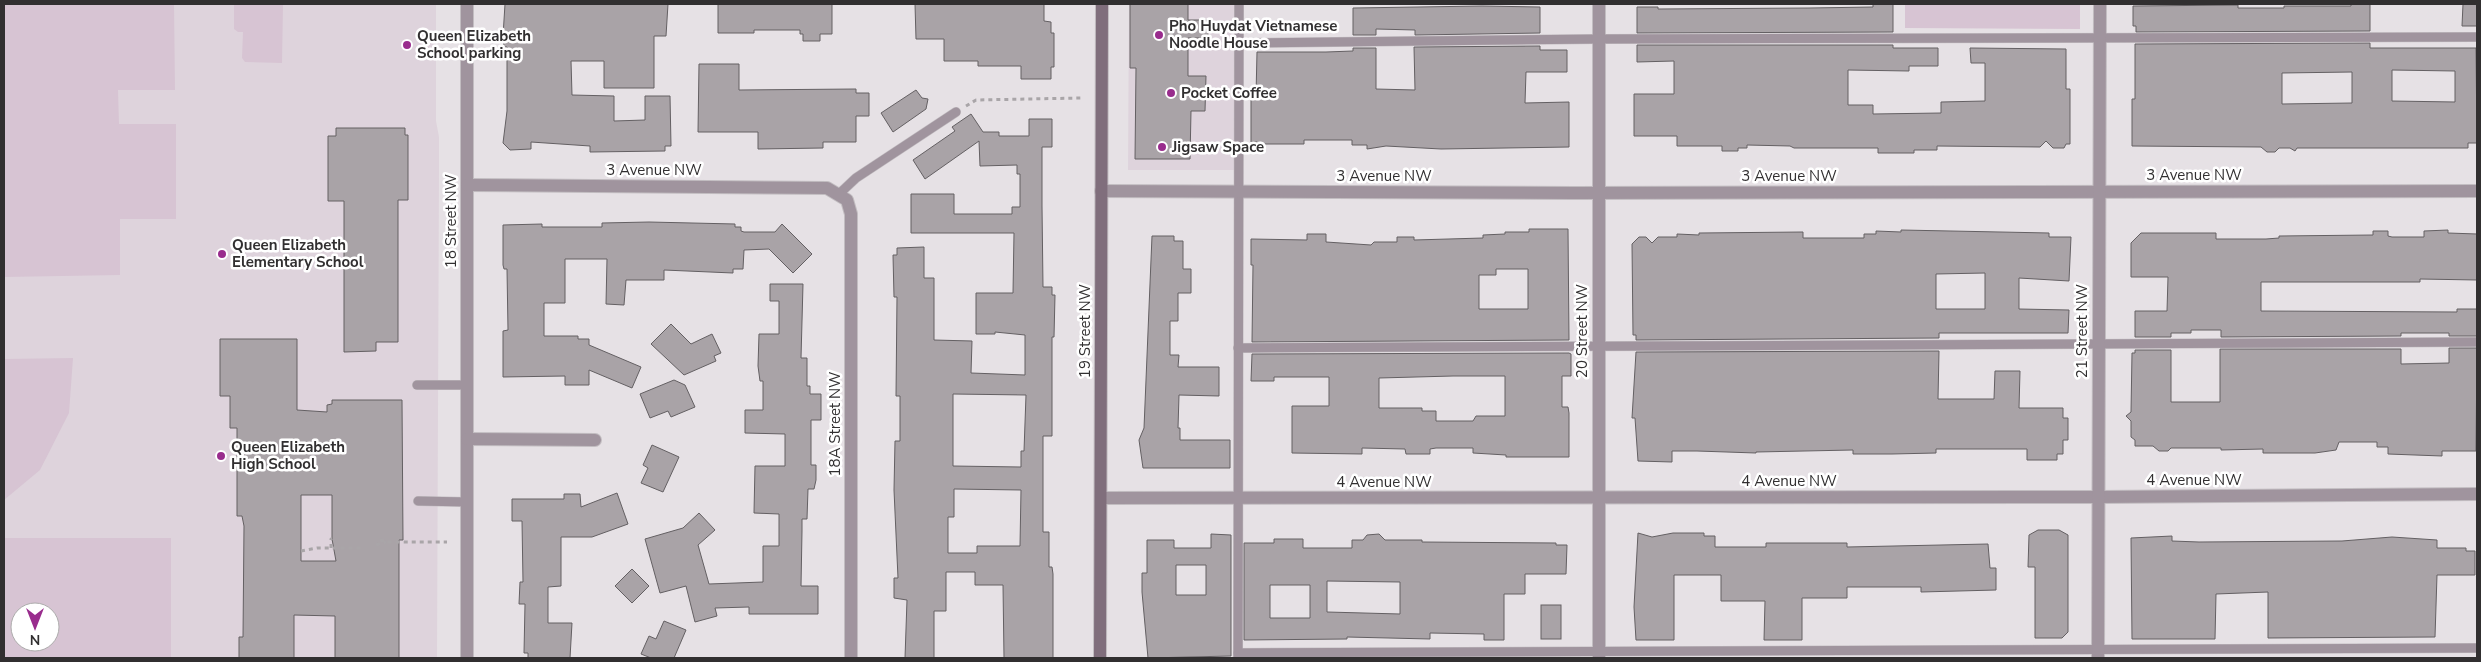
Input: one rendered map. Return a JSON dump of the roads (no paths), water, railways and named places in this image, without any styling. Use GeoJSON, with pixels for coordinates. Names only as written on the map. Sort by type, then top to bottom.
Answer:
{"type":"FeatureCollection","features":[{"type":"Feature","properties":{"kind":"street","name":"18 Street NW"},"geometry":{"type":"LineString","coordinates":[[467,4],[467,658]]}},
{"type":"Feature","properties":{"kind":"street","name":"19 Street NW"},"geometry":{"type":"LineString","coordinates":[[1100,658],[1102,4]]}},
{"type":"Feature","properties":{"kind":"street","name":"20 Street NW"},"geometry":{"type":"LineString","coordinates":[[1599,4],[1599,655]]}},
{"type":"Feature","properties":{"kind":"street","name":"21 Street NW"},"geometry":{"type":"LineString","coordinates":[[2098,654],[2100,4]]}},
{"type":"Feature","properties":{"kind":"street","name":"3 Avenue NW"},"geometry":{"type":"LineString","coordinates":[[467,185],[827,188],[839,194]]}},
{"type":"Feature","properties":{"kind":"street","name":"3 Avenue NW"},"geometry":{"type":"LineString","coordinates":[[1101,191],[1598,194],[2099,191],[2477,192]]}},
{"type":"Feature","properties":{"kind":"street","name":"18A Street NW"},"geometry":{"type":"LineString","coordinates":[[839,194],[847,200],[851,214],[851,658]]}},
{"type":"Feature","properties":{"kind":"street"},"geometry":{"type":"LineString","coordinates":[[467,438],[595,440]]}},
{"type":"Feature","properties":{"kind":"street","name":"4 Avenue NW"},"geometry":{"type":"LineString","coordinates":[[1101,498],[2098,497],[2477,494]]}},
{"type":"Feature","properties":{"kind":"lane"},"geometry":{"type":"LineString","coordinates":[[1239,4],[1238,656],[2098,654],[2477,648]]}},
{"type":"Feature","properties":{"kind":"lane"},"geometry":{"type":"LineString","coordinates":[[1239,44],[1599,39],[2477,37]]}},
{"type":"Feature","properties":{"kind":"lane"},"geometry":{"type":"LineString","coordinates":[[839,194],[856,178],[956,112]]}},
{"type":"Feature","properties":{"kind":"lane"},"geometry":{"type":"LineString","coordinates":[[1238,348],[2477,342]]}},
{"type":"Feature","properties":{"kind":"lane"},"geometry":{"type":"LineString","coordinates":[[417,385],[467,385]]}},
{"type":"Feature","properties":{"kind":"lane"},"geometry":{"type":"LineString","coordinates":[[418,502],[467,502]]}},
{"type":"Feature","properties":{"kind":"place","name":"Pho Huydat Vietnamese Noodle House"},"geometry":{"type":"Point","coordinates":[1159,35]}},
{"type":"Feature","properties":{"kind":"place","name":"Queen Elizabeth School parking"},"geometry":{"type":"Point","coordinates":[407,45]}},
{"type":"Feature","properties":{"kind":"place","name":"Pocket Coffee"},"geometry":{"type":"Point","coordinates":[1171,93]}},
{"type":"Feature","properties":{"kind":"place","name":"Jigsaw Space"},"geometry":{"type":"Point","coordinates":[1162,147]}},
{"type":"Feature","properties":{"kind":"place","name":"Queen Elizabeth Elementary School"},"geometry":{"type":"Point","coordinates":[222,254]}},
{"type":"Feature","properties":{"kind":"place","name":"Queen Elizabeth High School"},"geometry":{"type":"Point","coordinates":[221,456]}}]}
